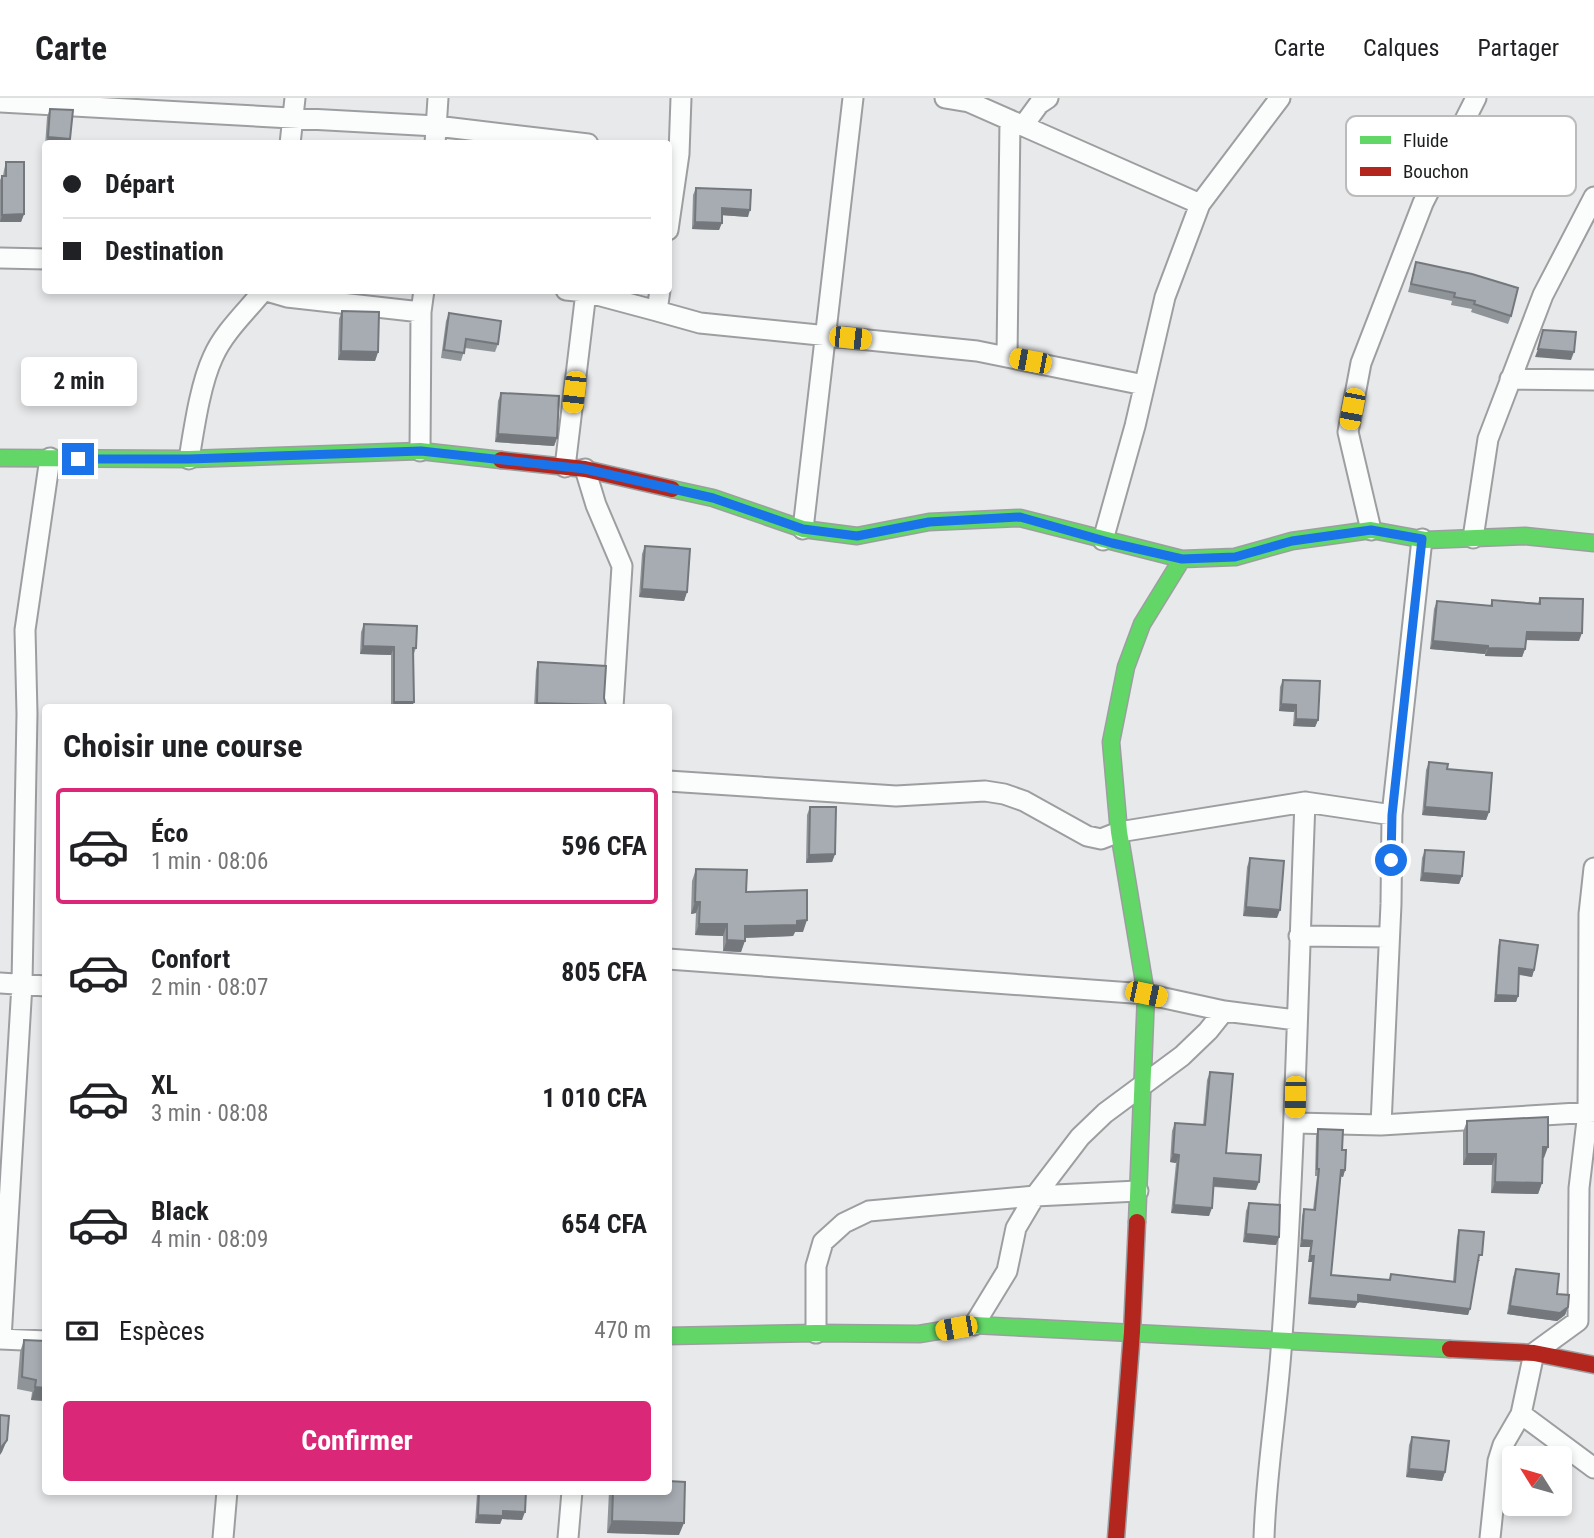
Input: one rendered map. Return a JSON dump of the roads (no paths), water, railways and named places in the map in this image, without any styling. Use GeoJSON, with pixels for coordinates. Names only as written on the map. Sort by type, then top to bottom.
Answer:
{"type":"FeatureCollection","features":[{"type":"Feature","properties":{"kind":"street"},"geometry":{"type":"LineString","coordinates":[[435,135],[438,98]]}},
{"type":"Feature","properties":{"kind":"street"},"geometry":{"type":"LineString","coordinates":[[672,179],[681,98]]}},
{"type":"Feature","properties":{"kind":"street"},"geometry":{"type":"LineString","coordinates":[[803,529],[853,98]]}},
{"type":"Feature","properties":{"kind":"street"},"geometry":{"type":"LineString","coordinates":[[944,98],[969,102],[1200,204]]}},
{"type":"Feature","properties":{"kind":"street"},"geometry":{"type":"LineString","coordinates":[[1007,357],[1017,123],[1048,98]]}},
{"type":"Feature","properties":{"kind":"street"},"geometry":{"type":"LineString","coordinates":[[1103,540],[1165,297],[1200,204],[1280,98]]}},
{"type":"Feature","properties":{"kind":"street"},"geometry":{"type":"LineString","coordinates":[[1467,116],[1476,98]]}},
{"type":"Feature","properties":{"kind":"street"},"geometry":{"type":"LineString","coordinates":[[0,102],[294,108],[435,135],[520,140]]}},
{"type":"Feature","properties":{"kind":"street"},"geometry":{"type":"LineString","coordinates":[[290,140],[294,108]]}},
{"type":"Feature","properties":{"kind":"street"},"geometry":{"type":"LineString","coordinates":[[1371,530],[1348,432],[1361,363],[1427,196]]}},
{"type":"Feature","properties":{"kind":"street"},"geometry":{"type":"LineString","coordinates":[[1473,538],[1488,439],[1543,295],[1594,197]]}},
{"type":"Feature","properties":{"kind":"street"},"geometry":{"type":"LineString","coordinates":[[1573,237],[1594,237]]}},
{"type":"Feature","properties":{"kind":"street"},"geometry":{"type":"LineString","coordinates":[[0,258],[42,260]]}},
{"type":"Feature","properties":{"kind":"street"},"geometry":{"type":"LineString","coordinates":[[189,459],[195,422],[212,358],[226,334],[260,294]]}},
{"type":"Feature","properties":{"kind":"street"},"geometry":{"type":"LineString","coordinates":[[287,294],[421,312]]}},
{"type":"Feature","properties":{"kind":"street"},"geometry":{"type":"LineString","coordinates":[[421,451],[421,312],[423,294]]}},
{"type":"Feature","properties":{"kind":"street"},"geometry":{"type":"LineString","coordinates":[[565,467],[586,294]]}},
{"type":"Feature","properties":{"kind":"street"},"geometry":{"type":"LineString","coordinates":[[593,294],[700,323],[977,351],[1144,385]]}},
{"type":"Feature","properties":{"kind":"street"},"geometry":{"type":"LineString","coordinates":[[657,311],[659,294]]}},
{"type":"Feature","properties":{"kind":"street"},"geometry":{"type":"LineString","coordinates":[[1510,379],[1594,380]]}},
{"type":"Feature","properties":{"kind":"street"},"geometry":{"type":"LineString","coordinates":[[0,458],[189,459],[421,451],[585,469],[713,498],[803,529],[857,536],[929,522],[1020,517],[1182,559],[1235,557],[1292,541],[1371,530],[1422,539],[1525,536],[1594,543]]}},
{"type":"Feature","properties":{"kind":"street"},"geometry":{"type":"LineString","coordinates":[[42,1342],[1,1339],[36,716],[25,630],[50,458]]}},
{"type":"Feature","properties":{"kind":"street"},"geometry":{"type":"LineString","coordinates":[[585,469],[596,505],[622,565],[613,704]]}},
{"type":"Feature","properties":{"kind":"street"},"geometry":{"type":"LineString","coordinates":[[1381,1125],[1390,937],[1392,815],[1422,539]]}},
{"type":"Feature","properties":{"kind":"street"},"geometry":{"type":"LineString","coordinates":[[1116,1538],[1132,1332],[1146,994],[1119,832],[1111,742],[1126,667],[1142,624],[1182,559]]}},
{"type":"Feature","properties":{"kind":"street"},"geometry":{"type":"LineString","coordinates":[[672,786],[896,796],[985,791],[1024,801],[1087,836],[1101,839],[1119,832],[1305,802],[1392,815]]}},
{"type":"Feature","properties":{"kind":"street"},"geometry":{"type":"LineString","coordinates":[[1264,1538],[1265,1485],[1282,1340],[1295,1123],[1296,1020],[1305,802]]}},
{"type":"Feature","properties":{"kind":"street"},"geometry":{"type":"LineString","coordinates":[[1490,1538],[1498,1461],[1503,1445],[1521,1414],[1534,1353],[1578,1321],[1579,1188],[1591,1112],[1589,914],[1594,868]]}},
{"type":"Feature","properties":{"kind":"street"},"geometry":{"type":"LineString","coordinates":[[1299,936],[1390,937]]}},
{"type":"Feature","properties":{"kind":"street"},"geometry":{"type":"LineString","coordinates":[[672,959],[1146,994],[1224,1011],[1296,1020]]}},
{"type":"Feature","properties":{"kind":"street"},"geometry":{"type":"LineString","coordinates":[[0,983],[42,986]]}},
{"type":"Feature","properties":{"kind":"street"},"geometry":{"type":"LineString","coordinates":[[974,1325],[1007,1271],[1016,1228],[1035,1196],[1080,1137],[1105,1113],[1182,1056],[1224,1011]]}},
{"type":"Feature","properties":{"kind":"street"},"geometry":{"type":"LineString","coordinates":[[1295,1123],[1381,1125],[1591,1112]]}},
{"type":"Feature","properties":{"kind":"street"},"geometry":{"type":"LineString","coordinates":[[816,1333],[816,1266],[823,1242],[844,1223],[869,1211],[1035,1196],[1138,1191]]}},
{"type":"Feature","properties":{"kind":"street"},"geometry":{"type":"LineString","coordinates":[[672,1336],[919,1334],[974,1325],[1534,1353],[1594,1365]]}},
{"type":"Feature","properties":{"kind":"street"},"geometry":{"type":"LineString","coordinates":[[1521,1414],[1594,1468]]}},
{"type":"Feature","properties":{"kind":"street"},"geometry":{"type":"LineString","coordinates":[[223,1538],[227,1495]]}},
{"type":"Feature","properties":{"kind":"street"},"geometry":{"type":"LineString","coordinates":[[568,1538],[572,1495]]}}]}
